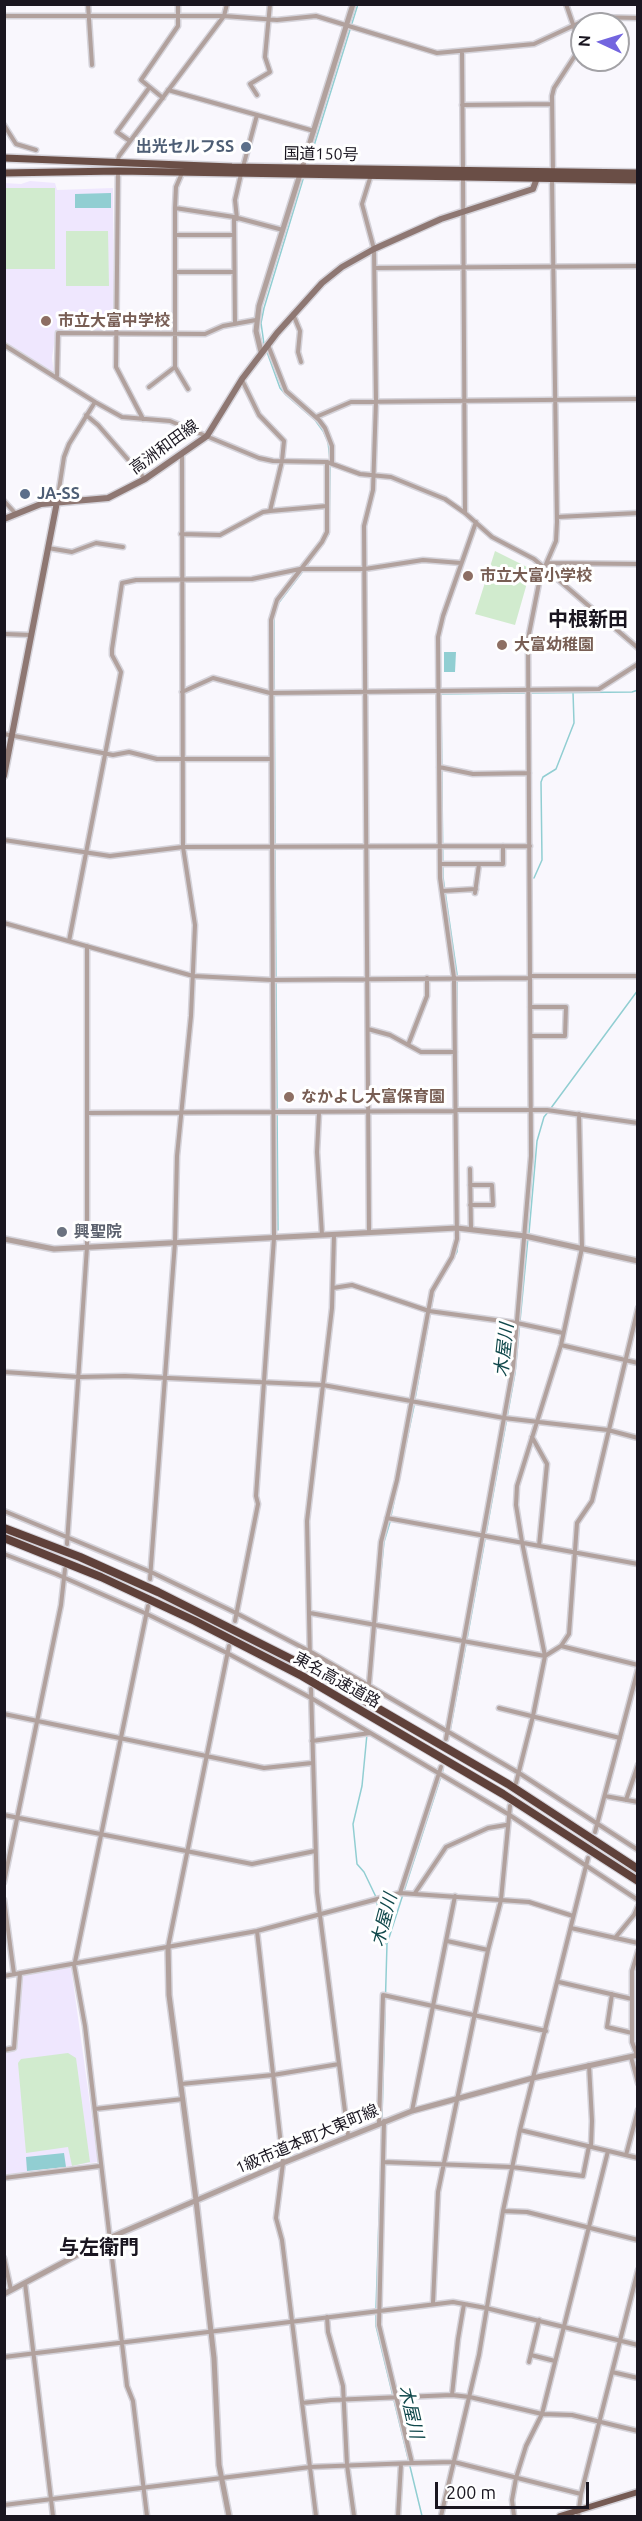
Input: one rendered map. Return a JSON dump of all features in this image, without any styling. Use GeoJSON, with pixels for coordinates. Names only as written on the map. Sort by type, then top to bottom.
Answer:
{"type":"FeatureCollection","features":[{"type":"Feature","properties":{"kind":"highway","name":"国道150号"},"geometry":{"type":"LineString","coordinates":[[4,158],[183,172],[242,170]]}},
{"type":"Feature","properties":{"kind":"highway","name":"国道150号"},"geometry":{"type":"LineString","coordinates":[[4,173],[117,168],[553,175],[638,180]]}},
{"type":"Feature","properties":{"kind":"highway","name":"国道150号"},"geometry":{"type":"LineString","coordinates":[[300,171],[372,176],[463,173],[537,178],[553,175],[638,173]]}},
{"type":"Feature","properties":{"kind":"highway","name":"東名高速道路"},"geometry":{"type":"LineString","coordinates":[[4,1528],[80,1557],[158,1592],[305,1666],[508,1784],[638,1869]]}},
{"type":"Feature","properties":{"kind":"highway","name":"東名高速道路"},"geometry":{"type":"LineString","coordinates":[[4,1538],[100,1577],[185,1616],[302,1676],[494,1788],[638,1881]]}},
{"type":"Feature","properties":{"kind":"main road","name":"高洲和田線"},"geometry":{"type":"LineString","coordinates":[[4,519],[41,504],[108,498],[145,479],[207,436],[261,352],[293,314],[332,275],[374,249],[464,211],[533,189],[537,178]]}},
{"type":"Feature","properties":{"kind":"main road"},"geometry":{"type":"LineString","coordinates":[[4,776],[57,502]]}},
{"type":"Feature","properties":{"kind":"main road"},"geometry":{"type":"LineString","coordinates":[[560,2517],[578,2514],[638,2493]]}},
{"type":"Feature","properties":{"kind":"street"},"geometry":{"type":"LineString","coordinates":[[88,4],[92,65]]}},
{"type":"Feature","properties":{"kind":"street"},"geometry":{"type":"LineString","coordinates":[[163,98],[141,80],[178,26],[178,4]]}},
{"type":"Feature","properties":{"kind":"street"},"geometry":{"type":"LineString","coordinates":[[143,419],[116,367],[117,168],[119,156],[224,16],[227,4]]}},
{"type":"Feature","properties":{"kind":"street"},"geometry":{"type":"LineString","coordinates":[[257,95],[250,84],[270,72],[265,57],[270,4]]}},
{"type":"Feature","properties":{"kind":"street"},"geometry":{"type":"LineString","coordinates":[[261,352],[256,320],[353,4]]}},
{"type":"Feature","properties":{"kind":"street"},"geometry":{"type":"LineString","coordinates":[[4,16],[224,16],[268,20],[316,16],[437,53],[534,44],[570,26]]}},
{"type":"Feature","properties":{"kind":"street"},"geometry":{"type":"LineString","coordinates":[[462,51],[465,513]]}},
{"type":"Feature","properties":{"kind":"street"},"geometry":{"type":"LineString","coordinates":[[446,1739],[505,1419],[519,1324],[528,1237],[531,1156],[529,627],[540,578],[556,541],[552,104],[554,88],[570,63]]}},
{"type":"Feature","properties":{"kind":"street"},"geometry":{"type":"LineString","coordinates":[[130,141],[117,132],[149,88]]}},
{"type":"Feature","properties":{"kind":"street"},"geometry":{"type":"LineString","coordinates":[[168,90],[314,131]]}},
{"type":"Feature","properties":{"kind":"street"},"geometry":{"type":"LineString","coordinates":[[462,105],[552,104]]}},
{"type":"Feature","properties":{"kind":"street"},"geometry":{"type":"LineString","coordinates":[[235,324],[233,235],[235,200],[257,115]]}},
{"type":"Feature","properties":{"kind":"street"},"geometry":{"type":"LineString","coordinates":[[4,124],[16,144],[36,150]]}},
{"type":"Feature","properties":{"kind":"street"},"geometry":{"type":"LineString","coordinates":[[183,172],[176,187],[175,208],[176,367],[188,389]]}},
{"type":"Feature","properties":{"kind":"street"},"geometry":{"type":"LineString","coordinates":[[369,1232],[364,526],[373,490],[376,401],[374,249],[362,204],[372,176]]}},
{"type":"Feature","properties":{"kind":"street"},"geometry":{"type":"LineString","coordinates":[[175,208],[235,218],[283,230]]}},
{"type":"Feature","properties":{"kind":"street"},"geometry":{"type":"LineString","coordinates":[[175,236],[233,235]]}},
{"type":"Feature","properties":{"kind":"street"},"geometry":{"type":"LineString","coordinates":[[375,268],[638,266]]}},
{"type":"Feature","properties":{"kind":"street"},"geometry":{"type":"LineString","coordinates":[[175,272],[234,272]]}},
{"type":"Feature","properties":{"kind":"street"},"geometry":{"type":"LineString","coordinates":[[293,314],[300,332],[298,352],[302,362]]}},
{"type":"Feature","properties":{"kind":"street"},"geometry":{"type":"LineString","coordinates":[[57,377],[58,333],[205,334],[223,326],[256,320]]}},
{"type":"Feature","properties":{"kind":"street"},"geometry":{"type":"LineString","coordinates":[[4,345],[122,417],[170,421],[259,458],[330,463],[373,476],[398,479],[445,499],[492,537],[534,559],[544,570],[638,648]]}},
{"type":"Feature","properties":{"kind":"street"},"geometry":{"type":"LineString","coordinates":[[235,1621],[258,1504],[256,1496],[274,1238],[271,620],[273,609],[300,569],[322,542],[327,531],[330,463],[330,438],[316,417],[283,387],[268,345]]}},
{"type":"Feature","properties":{"kind":"street"},"geometry":{"type":"LineString","coordinates":[[149,387],[176,367]]}},
{"type":"Feature","properties":{"kind":"street"},"geometry":{"type":"LineString","coordinates":[[242,379],[259,415],[284,441],[282,461],[270,511]]}},
{"type":"Feature","properties":{"kind":"street"},"geometry":{"type":"LineString","coordinates":[[316,417],[351,402],[638,399]]}},
{"type":"Feature","properties":{"kind":"street"},"geometry":{"type":"LineString","coordinates":[[57,502],[64,457],[95,402]]}},
{"type":"Feature","properties":{"kind":"street"},"geometry":{"type":"LineString","coordinates":[[86,415],[98,425],[145,479]]}},
{"type":"Feature","properties":{"kind":"street"},"geometry":{"type":"LineString","coordinates":[[150,1579],[175,1242],[177,1156],[193,976],[195,925],[183,848],[182,453]]}},
{"type":"Feature","properties":{"kind":"street"},"geometry":{"type":"LineString","coordinates":[[4,501],[16,514]]}},
{"type":"Feature","properties":{"kind":"street"},"geometry":{"type":"LineString","coordinates":[[182,534],[220,535],[263,512],[327,506]]}},
{"type":"Feature","properties":{"kind":"street"},"geometry":{"type":"LineString","coordinates":[[557,517],[638,513]]}},
{"type":"Feature","properties":{"kind":"street"},"geometry":{"type":"LineString","coordinates":[[369,1684],[381,1542],[398,1480],[434,1284],[456,1248],[456,978],[442,864],[438,691],[440,628],[476,522]]}},
{"type":"Feature","properties":{"kind":"street"},"geometry":{"type":"LineString","coordinates":[[48,548],[72,552],[96,543],[123,547]]}},
{"type":"Feature","properties":{"kind":"street"},"geometry":{"type":"LineString","coordinates":[[69,941],[121,672],[112,655],[112,648],[122,583],[136,580],[252,579],[300,569],[365,568],[423,560],[461,563]]}},
{"type":"Feature","properties":{"kind":"street"},"geometry":{"type":"LineString","coordinates":[[547,563],[638,564]]}},
{"type":"Feature","properties":{"kind":"street"},"geometry":{"type":"LineString","coordinates":[[4,634],[31,634]]}},
{"type":"Feature","properties":{"kind":"street"},"geometry":{"type":"LineString","coordinates":[[182,692],[218,678],[270,693],[599,689],[638,664]]}},
{"type":"Feature","properties":{"kind":"street"},"geometry":{"type":"LineString","coordinates":[[4,734],[104,753],[129,753],[157,759],[270,759]]}},
{"type":"Feature","properties":{"kind":"street"},"geometry":{"type":"LineString","coordinates":[[441,767],[473,774],[529,773]]}},
{"type":"Feature","properties":{"kind":"street"},"geometry":{"type":"LineString","coordinates":[[4,840],[110,856],[183,848],[530,846]]}},
{"type":"Feature","properties":{"kind":"street"},"geometry":{"type":"LineString","coordinates":[[442,864],[503,864],[503,846]]}},
{"type":"Feature","properties":{"kind":"street"},"geometry":{"type":"LineString","coordinates":[[444,891],[476,891],[479,864]]}},
{"type":"Feature","properties":{"kind":"street"},"geometry":{"type":"LineString","coordinates":[[4,923],[193,976],[272,980],[638,976]]}},
{"type":"Feature","properties":{"kind":"street"},"geometry":{"type":"LineString","coordinates":[[67,1544],[87,1247],[87,946]]}},
{"type":"Feature","properties":{"kind":"street"},"geometry":{"type":"LineString","coordinates":[[408,1045],[428,996],[427,978]]}},
{"type":"Feature","properties":{"kind":"street"},"geometry":{"type":"LineString","coordinates":[[530,1007],[566,1007],[566,1036],[531,1036]]}},
{"type":"Feature","properties":{"kind":"street"},"geometry":{"type":"LineString","coordinates":[[368,1029],[390,1035],[421,1052],[455,1052]]}},
{"type":"Feature","properties":{"kind":"street"},"geometry":{"type":"LineString","coordinates":[[88,1113],[547,1110],[638,1123]]}},
{"type":"Feature","properties":{"kind":"street"},"geometry":{"type":"LineString","coordinates":[[319,1112],[317,1152],[322,1236]]}},
{"type":"Feature","properties":{"kind":"street"},"geometry":{"type":"LineString","coordinates":[[516,1783],[545,1656],[522,1542],[516,1505],[517,1486],[561,1345],[582,1248],[579,1114]]}},
{"type":"Feature","properties":{"kind":"street"},"geometry":{"type":"LineString","coordinates":[[470,1169],[471,1229]]}},
{"type":"Feature","properties":{"kind":"street"},"geometry":{"type":"LineString","coordinates":[[470,1185],[492,1185],[493,1205],[470,1204]]}},
{"type":"Feature","properties":{"kind":"street"},"geometry":{"type":"LineString","coordinates":[[4,1239],[43,1248],[87,1247],[457,1228],[528,1237],[638,1261]]}},
{"type":"Feature","properties":{"kind":"street"},"geometry":{"type":"LineString","coordinates":[[310,1661],[307,1521],[333,1288],[333,1235]]}},
{"type":"Feature","properties":{"kind":"street"},"geometry":{"type":"LineString","coordinates":[[333,1288],[352,1285],[429,1311],[563,1333]]}},
{"type":"Feature","properties":{"kind":"street"},"geometry":{"type":"LineString","coordinates":[[310,1613],[545,1656],[561,1646],[569,1634],[577,1523],[592,1501],[638,1308]]}},
{"type":"Feature","properties":{"kind":"street"},"geometry":{"type":"LineString","coordinates":[[561,1345],[638,1363]]}},
{"type":"Feature","properties":{"kind":"street"},"geometry":{"type":"LineString","coordinates":[[4,1372],[79,1377],[165,1378],[323,1385],[505,1419],[608,1430],[638,1438]]}},
{"type":"Feature","properties":{"kind":"street"},"geometry":{"type":"LineString","coordinates":[[531,1437],[547,1464],[539,1546]]}},
{"type":"Feature","properties":{"kind":"street"},"geometry":{"type":"LineString","coordinates":[[4,1511],[151,1572],[311,1652],[519,1773],[638,1850]]}},
{"type":"Feature","properties":{"kind":"street"},"geometry":{"type":"LineString","coordinates":[[387,1518],[638,1564]]}},
{"type":"Feature","properties":{"kind":"street"},"geometry":{"type":"LineString","coordinates":[[4,1554],[64,1577],[147,1614],[228,1653],[311,1698],[508,1814],[638,1900]]}},
{"type":"Feature","properties":{"kind":"street"},"geometry":{"type":"LineString","coordinates":[[4,1882],[61,1605],[65,1569]]}},
{"type":"Feature","properties":{"kind":"street"},"geometry":{"type":"LineString","coordinates":[[147,2517],[74,1963],[148,1606]]}},
{"type":"Feature","properties":{"kind":"street"},"geometry":{"type":"LineString","coordinates":[[229,1646],[168,1947],[169,1995],[211,2331],[221,2479],[229,2517]]}},
{"type":"Feature","properties":{"kind":"street"},"geometry":{"type":"LineString","coordinates":[[561,1646],[638,1667],[595,1832]]}},
{"type":"Feature","properties":{"kind":"street"},"geometry":{"type":"LineString","coordinates":[[311,1689],[315,1851],[320,1914],[348,2135]]}},
{"type":"Feature","properties":{"kind":"street"},"geometry":{"type":"LineString","coordinates":[[499,1708],[620,1738]]}},
{"type":"Feature","properties":{"kind":"street"},"geometry":{"type":"LineString","coordinates":[[4,1714],[264,1768],[312,1763]]}},
{"type":"Feature","properties":{"kind":"street"},"geometry":{"type":"LineString","coordinates":[[312,1741],[371,1733]]}},
{"type":"Feature","properties":{"kind":"street"},"geometry":{"type":"LineString","coordinates":[[626,1800],[638,1765]]}},
{"type":"Feature","properties":{"kind":"street"},"geometry":{"type":"LineString","coordinates":[[402,1893],[442,1774],[441,1767]]}},
{"type":"Feature","properties":{"kind":"street"},"geometry":{"type":"LineString","coordinates":[[605,1796],[638,1802]]}},
{"type":"Feature","properties":{"kind":"street"},"geometry":{"type":"LineString","coordinates":[[433,2303],[436,2202],[488,1950],[501,1900],[506,1825],[510,1806]]}},
{"type":"Feature","properties":{"kind":"street"},"geometry":{"type":"LineString","coordinates":[[4,1815],[252,1864],[315,1851]]}},
{"type":"Feature","properties":{"kind":"street"},"geometry":{"type":"LineString","coordinates":[[415,1893],[446,1847],[488,1828],[506,1825]]}},
{"type":"Feature","properties":{"kind":"street"},"geometry":{"type":"LineString","coordinates":[[441,2517],[470,2397],[503,2211],[520,2130],[559,1982],[588,1858]]}},
{"type":"Feature","properties":{"kind":"street"},"geometry":{"type":"LineString","coordinates":[[4,1976],[257,1931],[402,1893],[529,1902],[550,1911],[573,1916]]}},
{"type":"Feature","properties":{"kind":"street"},"geometry":{"type":"LineString","coordinates":[[412,2111],[455,1896]]}},
{"type":"Feature","properties":{"kind":"street"},"geometry":{"type":"LineString","coordinates":[[4,1900],[14,1974]]}},
{"type":"Feature","properties":{"kind":"street"},"geometry":{"type":"LineString","coordinates":[[615,1938],[634,1915],[638,1906]]}},
{"type":"Feature","properties":{"kind":"street"},"geometry":{"type":"LineString","coordinates":[[570,1928],[638,1943]]}},
{"type":"Feature","properties":{"kind":"street"},"geometry":{"type":"LineString","coordinates":[[257,1931],[283,2163],[276,2218],[282,2240],[316,2517]]}},
{"type":"Feature","properties":{"kind":"street"},"geometry":{"type":"LineString","coordinates":[[447,1941],[488,1950]]}},
{"type":"Feature","properties":{"kind":"street"},"geometry":{"type":"LineString","coordinates":[[638,1951],[632,1971],[632,2042],[638,2083]]}},
{"type":"Feature","properties":{"kind":"street"},"geometry":{"type":"LineString","coordinates":[[4,2050],[14,2048],[20,1973]]}},
{"type":"Feature","properties":{"kind":"street"},"geometry":{"type":"LineString","coordinates":[[559,1982],[632,1999]]}},
{"type":"Feature","properties":{"kind":"street"},"geometry":{"type":"LineString","coordinates":[[612,1994],[607,2027],[632,2033]]}},
{"type":"Feature","properties":{"kind":"street"},"geometry":{"type":"LineString","coordinates":[[410,2463],[377,2310],[386,1995],[546,2031]]}},
{"type":"Feature","properties":{"kind":"street","name":"1級市道本町大東町線"},"geometry":{"type":"LineString","coordinates":[[4,2294],[109,2238],[381,2122],[412,2111],[533,2078],[635,2056]]}},
{"type":"Feature","properties":{"kind":"street"},"geometry":{"type":"LineString","coordinates":[[181,2084],[273,2075],[339,2064]]}},
{"type":"Feature","properties":{"kind":"street"},"geometry":{"type":"LineString","coordinates":[[383,2162],[512,2167],[583,2176],[590,2146],[592,2121],[589,2065]]}},
{"type":"Feature","properties":{"kind":"street"},"geometry":{"type":"LineString","coordinates":[[95,2109],[183,2099]]}},
{"type":"Feature","properties":{"kind":"street"},"geometry":{"type":"LineString","coordinates":[[626,2156],[638,2110]]}},
{"type":"Feature","properties":{"kind":"street"},"geometry":{"type":"LineString","coordinates":[[520,2130],[638,2158]]}},
{"type":"Feature","properties":{"kind":"street"},"geometry":{"type":"LineString","coordinates":[[514,2517],[512,2500],[516,2478],[526,2446],[542,2414],[608,2151]]}},
{"type":"Feature","properties":{"kind":"street"},"geometry":{"type":"LineString","coordinates":[[4,2178],[100,2166]]}},
{"type":"Feature","properties":{"kind":"street"},"geometry":{"type":"LineString","coordinates":[[503,2211],[527,2212],[638,2240]]}},
{"type":"Feature","properties":{"kind":"street"},"geometry":{"type":"LineString","coordinates":[[4,2258],[11,2290]]}},
{"type":"Feature","properties":{"kind":"street"},"geometry":{"type":"LineString","coordinates":[[578,2514],[581,2494],[638,2270]]}},
{"type":"Feature","properties":{"kind":"street"},"geometry":{"type":"LineString","coordinates":[[25,2283],[53,2517]]}},
{"type":"Feature","properties":{"kind":"street"},"geometry":{"type":"LineString","coordinates":[[4,2356],[453,2302],[539,2320],[638,2345]]}},
{"type":"Feature","properties":{"kind":"street"},"geometry":{"type":"LineString","coordinates":[[452,2395],[464,2304]]}},
{"type":"Feature","properties":{"kind":"street"},"geometry":{"type":"LineString","coordinates":[[327,2317],[328,2332],[338,2363],[345,2399],[347,2465],[354,2517]]}},
{"type":"Feature","properties":{"kind":"street"},"geometry":{"type":"LineString","coordinates":[[529,2362],[539,2320]]}},
{"type":"Feature","properties":{"kind":"street"},"geometry":{"type":"LineString","coordinates":[[531,2355],[555,2361]]}},
{"type":"Feature","properties":{"kind":"street"},"geometry":{"type":"LineString","coordinates":[[612,2372],[638,2378]]}},
{"type":"Feature","properties":{"kind":"street"},"geometry":{"type":"LineString","coordinates":[[302,2403],[452,2395],[542,2414],[572,2415],[638,2431]]}},
{"type":"Feature","properties":{"kind":"street"},"geometry":{"type":"LineString","coordinates":[[4,2505],[310,2467],[410,2463],[454,2463],[581,2494]]}},
{"type":"Feature","properties":{"kind":"street"},"geometry":{"type":"LineString","coordinates":[[398,2517],[401,2464]]}},
{"type":"Feature","properties":{"kind":"shaded area"},"geometry":{"type":"Polygon","coordinates":[[[30,181],[55,183],[57,190],[113,188],[114,331],[56,331],[52,358],[54,373],[5,342],[4,183],[21,184],[30,181]]]}},
{"type":"Feature","properties":{"kind":"shaded area"},"geometry":{"type":"Polygon","coordinates":[[[71,1967],[98,2162],[5,2175],[4,2053],[16,2051],[22,1975],[71,1967]]]}},
{"type":"Feature","properties":{"kind":"green space"},"geometry":{"type":"Polygon","coordinates":[[[6,188],[55,188],[55,269],[6,269],[6,188]]]}},
{"type":"Feature","properties":{"kind":"green space"},"geometry":{"type":"Polygon","coordinates":[[[66,231],[108,231],[109,286],[66,286],[66,231]]]}},
{"type":"Feature","properties":{"kind":"green space"},"geometry":{"type":"Polygon","coordinates":[[[495,551],[531,569],[515,625],[475,614],[495,551]]]}},
{"type":"Feature","properties":{"kind":"green space"},"geometry":{"type":"Polygon","coordinates":[[[68,2053],[76,2058],[90,2162],[72,2166],[68,2147],[26,2153],[18,2063],[21,2059],[68,2053]]]}},
{"type":"Feature","properties":{"kind":"water"},"geometry":{"type":"Polygon","coordinates":[[[111,193],[111,208],[75,208],[75,194],[111,193]]]}},
{"type":"Feature","properties":{"kind":"water"},"geometry":{"type":"Polygon","coordinates":[[[444,652],[456,652],[455,672],[444,672],[444,652]]]}},
{"type":"Feature","properties":{"kind":"water"},"geometry":{"type":"Polygon","coordinates":[[[64,2153],[66,2167],[27,2171],[26,2157],[64,2153]]]}},
{"type":"Feature","properties":{"kind":"waterway"},"geometry":{"type":"LineString","coordinates":[[308,165],[358,4]]}},
{"type":"Feature","properties":{"kind":"waterway"},"geometry":{"type":"LineString","coordinates":[[264,344],[261,323],[264,308],[304,176]]}},
{"type":"Feature","properties":{"kind":"waterway"},"geometry":{"type":"LineString","coordinates":[[267,352],[280,388],[315,420],[323,431],[328,442],[330,460]]}},
{"type":"Feature","properties":{"kind":"waterway"},"geometry":{"type":"LineString","coordinates":[[306,567],[329,534],[330,465]]}},
{"type":"Feature","properties":{"kind":"waterway"},"geometry":{"type":"LineString","coordinates":[[277,605],[303,571]]}},
{"type":"Feature","properties":{"kind":"waterway"},"geometry":{"type":"LineString","coordinates":[[274,618],[275,845]]}},
{"type":"Feature","properties":{"kind":"waterway"},"geometry":{"type":"LineString","coordinates":[[532,693],[632,692],[638,690]]}},
{"type":"Feature","properties":{"kind":"waterway"},"geometry":{"type":"LineString","coordinates":[[534,878],[542,860],[541,782],[543,777],[556,769],[574,723],[573,692]]}},
{"type":"Feature","properties":{"kind":"waterway"},"geometry":{"type":"LineString","coordinates":[[457,1051],[457,974],[443,877],[441,694],[525,693]]}},
{"type":"Feature","properties":{"kind":"waterway"},"geometry":{"type":"LineString","coordinates":[[275,849],[278,1230]]}},
{"type":"Feature","properties":{"kind":"waterway","name":"木屋川"},"geometry":{"type":"LineString","coordinates":[[551,1108],[638,990]]}},
{"type":"Feature","properties":{"kind":"waterway"},"geometry":{"type":"LineString","coordinates":[[457,1057],[459,1217]]}},
{"type":"Feature","properties":{"kind":"waterway","name":"木屋川"},"geometry":{"type":"LineString","coordinates":[[529,1233],[537,1141],[544,1117],[548,1112]]}},
{"type":"Feature","properties":{"kind":"waterway","name":"木屋川"},"geometry":{"type":"LineString","coordinates":[[467,1639],[515,1373],[528,1238]]}},
{"type":"Feature","properties":{"kind":"waterway"},"geometry":{"type":"LineString","coordinates":[[447,1270],[457,1252],[458,1242]]}},
{"type":"Feature","properties":{"kind":"waterway"},"geometry":{"type":"LineString","coordinates":[[431,1309],[435,1289]]}},
{"type":"Feature","properties":{"kind":"waterway"},"geometry":{"type":"LineString","coordinates":[[415,1399],[430,1314]]}},
{"type":"Feature","properties":{"kind":"waterway"},"geometry":{"type":"LineString","coordinates":[[391,1516],[414,1406]]}},
{"type":"Feature","properties":{"kind":"waterway"},"geometry":{"type":"LineString","coordinates":[[376,1622],[384,1542],[390,1522]]}},
{"type":"Feature","properties":{"kind":"waterway"},"geometry":{"type":"LineString","coordinates":[[374,1643],[376,1629]]}},
{"type":"Feature","properties":{"kind":"waterway","name":"木屋川"},"geometry":{"type":"LineString","coordinates":[[450,1731],[466,1644]]}},
{"type":"Feature","properties":{"kind":"waterway"},"geometry":{"type":"LineString","coordinates":[[367,1734],[362,1786],[353,1824],[357,1864],[364,1872],[376,1897]]}},
{"type":"Feature","properties":{"kind":"waterway","name":"木屋川"},"geometry":{"type":"LineString","coordinates":[[382,2117],[387,1944],[443,1770]]}},
{"type":"Feature","properties":{"kind":"waterway"},"geometry":{"type":"LineString","coordinates":[[377,1902],[382,1943],[387,1944]]}},
{"type":"Feature","properties":{"kind":"waterway","name":"木屋川"},"geometry":{"type":"LineString","coordinates":[[376,2308],[382,2128]]}},
{"type":"Feature","properties":{"kind":"waterway","name":"木屋川"},"geometry":{"type":"LineString","coordinates":[[376,2313],[376,2326],[422,2516]]}},
{"type":"Feature","properties":{"kind":"tunnel"},"geometry":{"type":"LineString","coordinates":[[588,1858],[595,1832]]}},
{"type":"Feature","properties":{"kind":"place","name":"出光セルフSS"},"geometry":{"type":"Point","coordinates":[246,147]}},
{"type":"Feature","properties":{"kind":"place","name":"市立大富中学校"},"geometry":{"type":"Point","coordinates":[46,321]}},
{"type":"Feature","properties":{"kind":"place","name":"JA-SS"},"geometry":{"type":"Point","coordinates":[25,494]}},
{"type":"Feature","properties":{"kind":"place","name":"市立大富小学校"},"geometry":{"type":"Point","coordinates":[468,576]}},
{"type":"Feature","properties":{"kind":"place","name":"大富幼稚園"},"geometry":{"type":"Point","coordinates":[502,645]}},
{"type":"Feature","properties":{"kind":"place","name":"なかよし大富保育園"},"geometry":{"type":"Point","coordinates":[289,1097]}},
{"type":"Feature","properties":{"kind":"place","name":"興聖院"},"geometry":{"type":"Point","coordinates":[62,1232]}},
{"type":"Feature","properties":{"kind":"district","name":"中根新田"},"geometry":{"type":"Point","coordinates":[588,619]}},
{"type":"Feature","properties":{"kind":"district","name":"与左衛門"},"geometry":{"type":"Point","coordinates":[99,2247]}}]}
